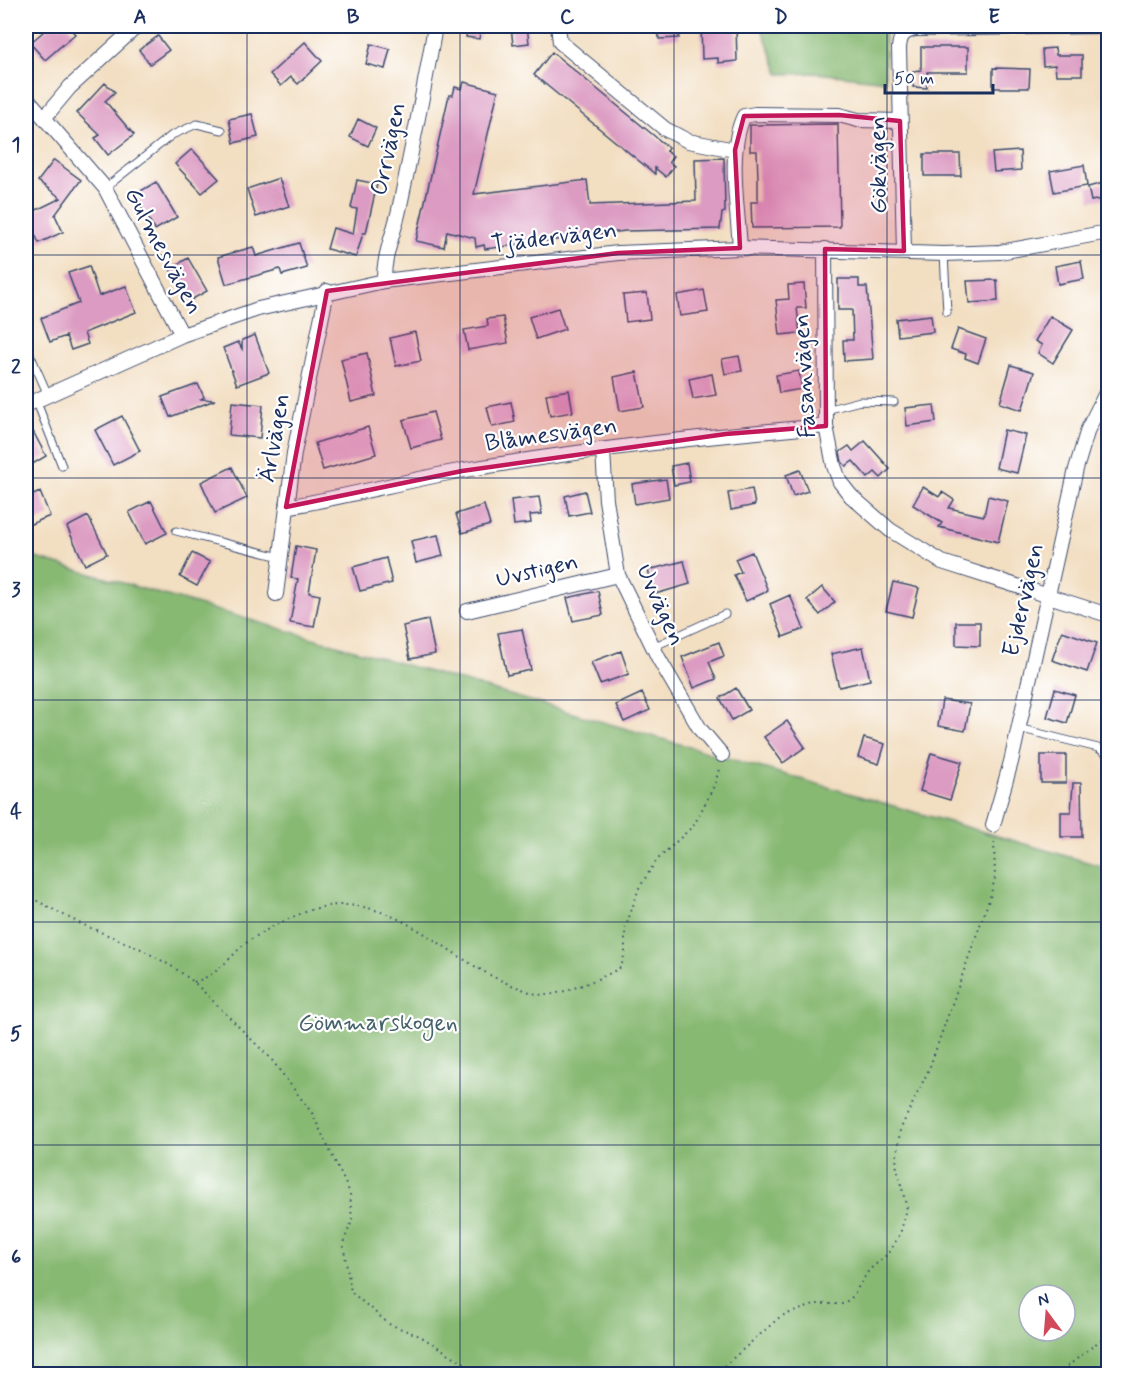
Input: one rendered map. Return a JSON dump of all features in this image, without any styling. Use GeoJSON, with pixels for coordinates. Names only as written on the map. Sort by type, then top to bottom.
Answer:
{"type":"FeatureCollection","features":[{"type":"Feature","properties":{"kind":"street"},"geometry":{"type":"LineString","coordinates":[[45,117],[70,87],[137,26]]}},
{"type":"Feature","properties":{"kind":"street","name":"Orrvägen"},"geometry":{"type":"LineString","coordinates":[[384,281],[383,266],[400,207],[435,26]]}},
{"type":"Feature","properties":{"kind":"street"},"geometry":{"type":"LineString","coordinates":[[558,26],[560,42],[665,129],[688,141],[735,150]]}},
{"type":"Feature","properties":{"kind":"street","name":"Gökvägen"},"geometry":{"type":"LineString","coordinates":[[904,251],[899,48],[900,38],[904,32],[915,29],[1108,26]]}},
{"type":"Feature","properties":{"kind":"street","name":"Gulmesvägen"},"geometry":{"type":"LineString","coordinates":[[26,97],[105,188],[182,335]]}},
{"type":"Feature","properties":{"kind":"street"},"geometry":{"type":"LineString","coordinates":[[740,248],[735,150],[736,131],[744,116],[755,114],[839,115],[858,120],[900,121]]}},
{"type":"Feature","properties":{"kind":"street","name":"Tjädervägen"},"geometry":{"type":"LineString","coordinates":[[36,400],[182,335],[258,309],[327,291],[384,281],[618,253],[740,248],[904,251],[944,254],[1028,248],[1108,232]]}},
{"type":"Feature","properties":{"kind":"street","name":"Fasanvägen"},"geometry":{"type":"LineString","coordinates":[[825,249],[826,426],[840,482],[851,496],[890,530],[942,562],[1108,615]]}},
{"type":"Feature","properties":{"kind":"street","name":"Ärlvägen"},"geometry":{"type":"LineString","coordinates":[[276,594],[296,443],[327,291]]}},
{"type":"Feature","properties":{"kind":"street","name":"Ejdervägen"},"geometry":{"type":"LineString","coordinates":[[993,825],[1018,728],[1076,469],[1088,429],[1108,389]]}},
{"type":"Feature","properties":{"kind":"street","name":"Blåmesvägen"},"geometry":{"type":"LineString","coordinates":[[286,507],[353,496],[462,471],[714,435],[826,426]]}},
{"type":"Feature","properties":{"kind":"street","name":"Uvvägen"},"geometry":{"type":"LineString","coordinates":[[603,451],[606,500],[618,575],[653,647],[700,729],[725,755]]}},
{"type":"Feature","properties":{"kind":"street","name":"Uvstigen"},"geometry":{"type":"LineString","coordinates":[[467,611],[618,575]]}},
{"type":"Feature","properties":{"kind":"lane","name":"Gulmesvägen"},"geometry":{"type":"LineString","coordinates":[[105,188],[172,135],[197,124],[222,130]]}},
{"type":"Feature","properties":{"kind":"lane"},"geometry":{"type":"LineString","coordinates":[[944,254],[948,312]]}},
{"type":"Feature","properties":{"kind":"lane"},"geometry":{"type":"LineString","coordinates":[[26,345],[36,400],[62,466]]}},
{"type":"Feature","properties":{"kind":"lane"},"geometry":{"type":"LineString","coordinates":[[826,410],[860,401],[894,402]]}},
{"type":"Feature","properties":{"kind":"lane"},"geometry":{"type":"LineString","coordinates":[[176,531],[280,558]]}},
{"type":"Feature","properties":{"kind":"lane"},"geometry":{"type":"LineString","coordinates":[[653,647],[725,614]]}},
{"type":"Feature","properties":{"kind":"lane"},"geometry":{"type":"LineString","coordinates":[[1018,728],[1098,748],[1108,755]]}},
{"type":"Feature","properties":{"kind":"path"},"geometry":{"type":"LineString","coordinates":[[194,982],[208,978],[242,946],[284,920],[322,907],[377,910],[405,922],[497,980],[544,995],[608,975],[621,967],[625,953],[625,929],[639,888],[656,861],[694,825],[715,784],[725,755]]}},
{"type":"Feature","properties":{"kind":"path"},"geometry":{"type":"LineString","coordinates":[[715,1374],[781,1316],[817,1304],[843,1304],[852,1297],[869,1270],[889,1252],[900,1234],[907,1209],[896,1164],[900,1130],[929,1069],[990,897],[995,878],[993,825]]}},
{"type":"Feature","properties":{"kind":"path"},"geometry":{"type":"LineString","coordinates":[[26,896],[79,923],[141,949],[194,982],[272,1059],[312,1113],[350,1193],[352,1221],[344,1243],[351,1292],[389,1324],[420,1336],[482,1374]]}},
{"type":"Feature","properties":{"kind":"path"},"geometry":{"type":"LineString","coordinates":[[1058,1374],[1108,1334]]}},
{"type":"Feature","properties":{"kind":"highlighted area"},"geometry":{"type":"Polygon","coordinates":[[[839,115],[900,121],[904,251],[825,249],[826,426],[726,434],[462,471],[286,507],[327,291],[618,253],[740,248],[735,150],[744,116],[839,115]]]}},
{"type":"Feature","properties":{"kind":"green space"},"geometry":{"type":"Polygon","coordinates":[[[761,26],[885,26],[885,81],[817,73],[779,74],[761,26]]]}},
{"type":"Feature","properties":{"kind":"green space","name":"Gömmarskogen"},"geometry":{"type":"Polygon","coordinates":[[[26,555],[1108,868],[1108,1374],[26,1374],[26,555]]]}},
{"type":"Feature","properties":{"kind":"building"},"geometry":{"type":"Polygon","coordinates":[[[50,26],[68,26],[75,34],[45,60],[30,43],[50,26]]]}},
{"type":"Feature","properties":{"kind":"building"},"geometry":{"type":"Polygon","coordinates":[[[467,26],[481,26],[479,39],[466,37],[467,26]]]}},
{"type":"Feature","properties":{"kind":"building"},"geometry":{"type":"Polygon","coordinates":[[[511,26],[527,26],[529,43],[513,45],[511,26]]]}},
{"type":"Feature","properties":{"kind":"building"},"geometry":{"type":"Polygon","coordinates":[[[658,26],[678,26],[679,38],[659,39],[658,26]]]}},
{"type":"Feature","properties":{"kind":"building"},"geometry":{"type":"Polygon","coordinates":[[[701,26],[736,26],[737,61],[718,63],[718,58],[702,59],[701,26]]]}},
{"type":"Feature","properties":{"kind":"building"},"geometry":{"type":"Polygon","coordinates":[[[158,36],[169,50],[150,64],[139,50],[158,36]]]}},
{"type":"Feature","properties":{"kind":"building"},"geometry":{"type":"Polygon","coordinates":[[[305,42],[322,61],[298,84],[291,77],[281,86],[270,74],[305,42]]]}},
{"type":"Feature","properties":{"kind":"building"},"geometry":{"type":"Polygon","coordinates":[[[371,44],[390,49],[385,69],[366,64],[371,44]]]}},
{"type":"Feature","properties":{"kind":"building"},"geometry":{"type":"Polygon","coordinates":[[[921,47],[968,47],[968,72],[927,72],[927,88],[913,87],[913,71],[921,70],[921,47]]]}},
{"type":"Feature","properties":{"kind":"building"},"geometry":{"type":"Polygon","coordinates":[[[1055,48],[1056,55],[1082,55],[1082,75],[1056,75],[1055,65],[1043,66],[1042,49],[1055,48]]]}},
{"type":"Feature","properties":{"kind":"building"},"geometry":{"type":"Polygon","coordinates":[[[552,52],[669,148],[666,151],[673,156],[669,162],[674,166],[666,177],[655,168],[655,174],[534,75],[552,52]]]}},
{"type":"Feature","properties":{"kind":"building"},"geometry":{"type":"Polygon","coordinates":[[[993,68],[1030,69],[1029,88],[993,88],[993,68]]]}},
{"type":"Feature","properties":{"kind":"building"},"geometry":{"type":"Polygon","coordinates":[[[464,82],[498,91],[474,194],[587,180],[590,205],[696,201],[695,159],[724,158],[725,212],[722,213],[720,229],[625,231],[485,249],[484,245],[476,247],[475,238],[447,231],[444,247],[416,241],[449,95],[453,95],[455,87],[462,89],[464,82]]]}},
{"type":"Feature","properties":{"kind":"building"},"geometry":{"type":"Polygon","coordinates":[[[105,83],[115,92],[105,101],[134,135],[108,155],[95,138],[100,135],[77,113],[105,83]]]}},
{"type":"Feature","properties":{"kind":"building"},"geometry":{"type":"Polygon","coordinates":[[[252,114],[258,137],[234,143],[229,119],[252,114]]]}},
{"type":"Feature","properties":{"kind":"building"},"geometry":{"type":"Polygon","coordinates":[[[358,119],[376,128],[368,146],[350,137],[358,119]]]}},
{"type":"Feature","properties":{"kind":"building"},"geometry":{"type":"Polygon","coordinates":[[[838,124],[840,227],[752,228],[751,202],[758,202],[758,179],[757,151],[750,151],[750,125],[838,124]]]}},
{"type":"Feature","properties":{"kind":"building"},"geometry":{"type":"Polygon","coordinates":[[[192,149],[219,179],[202,193],[175,164],[192,149]]]}},
{"type":"Feature","properties":{"kind":"building"},"geometry":{"type":"Polygon","coordinates":[[[1020,151],[1021,170],[994,172],[992,153],[1020,151]]]}},
{"type":"Feature","properties":{"kind":"building"},"geometry":{"type":"Polygon","coordinates":[[[924,154],[960,154],[961,176],[924,176],[924,154]]]}},
{"type":"Feature","properties":{"kind":"building"},"geometry":{"type":"Polygon","coordinates":[[[54,160],[81,180],[55,215],[63,232],[39,243],[26,215],[61,198],[38,181],[54,160]]]}},
{"type":"Feature","properties":{"kind":"building"},"geometry":{"type":"Polygon","coordinates":[[[1084,165],[1087,186],[1054,192],[1050,171],[1084,165]]]}},
{"type":"Feature","properties":{"kind":"building"},"geometry":{"type":"Polygon","coordinates":[[[279,178],[289,206],[256,217],[247,189],[279,178]]]}},
{"type":"Feature","properties":{"kind":"building"},"geometry":{"type":"Polygon","coordinates":[[[357,180],[377,184],[366,233],[363,233],[356,257],[327,249],[333,228],[353,234],[357,209],[351,208],[357,180]]]}},
{"type":"Feature","properties":{"kind":"building"},"geometry":{"type":"Polygon","coordinates":[[[156,182],[177,217],[155,230],[134,195],[156,182]]]}},
{"type":"Feature","properties":{"kind":"building"},"geometry":{"type":"Polygon","coordinates":[[[1103,183],[1106,198],[1091,201],[1088,187],[1103,183]]]}},
{"type":"Feature","properties":{"kind":"building"},"geometry":{"type":"Polygon","coordinates":[[[299,243],[307,268],[282,275],[280,269],[226,284],[218,257],[253,247],[256,256],[299,243]]]}},
{"type":"Feature","properties":{"kind":"building"},"geometry":{"type":"Polygon","coordinates":[[[188,258],[207,291],[189,301],[170,269],[188,258]]]}},
{"type":"Feature","properties":{"kind":"building"},"geometry":{"type":"Polygon","coordinates":[[[1081,261],[1084,279],[1058,284],[1055,266],[1081,261]]]}},
{"type":"Feature","properties":{"kind":"building"},"geometry":{"type":"Polygon","coordinates":[[[89,266],[99,296],[126,286],[136,312],[84,333],[88,344],[71,350],[66,336],[50,342],[41,318],[79,303],[68,273],[89,266]]]}},
{"type":"Feature","properties":{"kind":"building"},"geometry":{"type":"Polygon","coordinates":[[[838,279],[859,279],[859,287],[867,287],[873,359],[844,361],[843,340],[853,340],[852,310],[838,310],[838,279]]]}},
{"type":"Feature","properties":{"kind":"building"},"geometry":{"type":"Polygon","coordinates":[[[997,280],[998,301],[969,303],[967,281],[997,280]]]}},
{"type":"Feature","properties":{"kind":"building"},"geometry":{"type":"Polygon","coordinates":[[[804,284],[806,308],[797,308],[800,333],[780,335],[776,300],[789,299],[788,285],[804,284]]]}},
{"type":"Feature","properties":{"kind":"building"},"geometry":{"type":"Polygon","coordinates":[[[704,290],[708,312],[680,316],[677,295],[704,290]]]}},
{"type":"Feature","properties":{"kind":"building"},"geometry":{"type":"Polygon","coordinates":[[[647,293],[650,319],[626,322],[623,295],[647,293]]]}},
{"type":"Feature","properties":{"kind":"building"},"geometry":{"type":"Polygon","coordinates":[[[558,308],[565,329],[536,339],[529,317],[558,308]]]}},
{"type":"Feature","properties":{"kind":"building"},"geometry":{"type":"Polygon","coordinates":[[[931,315],[933,332],[898,336],[896,319],[931,315]]]}},
{"type":"Feature","properties":{"kind":"building"},"geometry":{"type":"Polygon","coordinates":[[[1050,316],[1073,330],[1053,363],[1038,353],[1042,345],[1035,341],[1050,316]]]}},
{"type":"Feature","properties":{"kind":"building"},"geometry":{"type":"Polygon","coordinates":[[[503,317],[508,343],[468,350],[464,330],[488,326],[487,319],[503,317]]]}},
{"type":"Feature","properties":{"kind":"building"},"geometry":{"type":"Polygon","coordinates":[[[958,329],[986,339],[978,363],[965,358],[966,354],[951,349],[958,329]]]}},
{"type":"Feature","properties":{"kind":"building"},"geometry":{"type":"Polygon","coordinates":[[[415,332],[421,361],[396,366],[390,338],[415,332]]]}},
{"type":"Feature","properties":{"kind":"building"},"geometry":{"type":"Polygon","coordinates":[[[255,335],[269,373],[237,385],[223,348],[238,342],[242,349],[242,340],[255,335]]]}},
{"type":"Feature","properties":{"kind":"building"},"geometry":{"type":"Polygon","coordinates":[[[367,353],[376,396],[351,402],[341,359],[367,353]]]}},
{"type":"Feature","properties":{"kind":"building"},"geometry":{"type":"Polygon","coordinates":[[[739,356],[742,371],[725,374],[722,359],[739,356]]]}},
{"type":"Feature","properties":{"kind":"building"},"geometry":{"type":"Polygon","coordinates":[[[1011,365],[1034,372],[1022,410],[1000,403],[1011,365]]]}},
{"type":"Feature","properties":{"kind":"building"},"geometry":{"type":"Polygon","coordinates":[[[799,371],[802,389],[779,393],[776,375],[799,371]]]}},
{"type":"Feature","properties":{"kind":"building"},"geometry":{"type":"Polygon","coordinates":[[[637,372],[644,407],[620,411],[614,377],[637,372]]]}},
{"type":"Feature","properties":{"kind":"building"},"geometry":{"type":"Polygon","coordinates":[[[712,374],[716,395],[693,399],[689,379],[712,374]]]}},
{"type":"Feature","properties":{"kind":"building"},"geometry":{"type":"Polygon","coordinates":[[[198,384],[204,397],[201,399],[215,400],[170,417],[162,397],[198,384]]]}},
{"type":"Feature","properties":{"kind":"building"},"geometry":{"type":"Polygon","coordinates":[[[569,390],[573,412],[550,416],[546,394],[569,390]]]}},
{"type":"Feature","properties":{"kind":"building"},"geometry":{"type":"Polygon","coordinates":[[[232,402],[263,405],[260,438],[229,435],[232,402]]]}},
{"type":"Feature","properties":{"kind":"building"},"geometry":{"type":"Polygon","coordinates":[[[511,402],[515,422],[492,427],[487,407],[511,402]]]}},
{"type":"Feature","properties":{"kind":"building"},"geometry":{"type":"Polygon","coordinates":[[[934,405],[936,422],[907,426],[905,408],[934,405]]]}},
{"type":"Feature","properties":{"kind":"building"},"geometry":{"type":"Polygon","coordinates":[[[433,412],[441,440],[411,448],[403,420],[433,412]]]}},
{"type":"Feature","properties":{"kind":"building"},"geometry":{"type":"Polygon","coordinates":[[[122,416],[140,451],[113,465],[95,430],[122,416]]]}},
{"type":"Feature","properties":{"kind":"building"},"geometry":{"type":"Polygon","coordinates":[[[26,418],[46,456],[26,468],[26,418]]]}},
{"type":"Feature","properties":{"kind":"building"},"geometry":{"type":"Polygon","coordinates":[[[368,427],[376,454],[323,470],[315,443],[368,427]]]}},
{"type":"Feature","properties":{"kind":"building"},"geometry":{"type":"Polygon","coordinates":[[[1004,430],[1026,435],[1017,473],[996,468],[1004,430]]]}},
{"type":"Feature","properties":{"kind":"building"},"geometry":{"type":"Polygon","coordinates":[[[865,441],[890,469],[881,478],[875,472],[868,478],[853,461],[846,466],[842,462],[840,452],[849,446],[853,451],[865,441]]]}},
{"type":"Feature","properties":{"kind":"building"},"geometry":{"type":"Polygon","coordinates":[[[687,463],[690,482],[674,485],[671,466],[687,463]]]}},
{"type":"Feature","properties":{"kind":"building"},"geometry":{"type":"Polygon","coordinates":[[[232,467],[247,498],[215,513],[201,482],[232,467]]]}},
{"type":"Feature","properties":{"kind":"building"},"geometry":{"type":"Polygon","coordinates":[[[800,470],[808,491],[793,496],[786,475],[800,470]]]}},
{"type":"Feature","properties":{"kind":"building"},"geometry":{"type":"Polygon","coordinates":[[[666,479],[669,498],[635,504],[632,484],[666,479]]]}},
{"type":"Feature","properties":{"kind":"building"},"geometry":{"type":"Polygon","coordinates":[[[923,487],[939,497],[942,492],[954,500],[949,508],[984,516],[988,496],[1008,501],[998,542],[939,527],[942,523],[913,505],[923,487]]]}},
{"type":"Feature","properties":{"kind":"building"},"geometry":{"type":"Polygon","coordinates":[[[752,489],[755,505],[731,510],[728,493],[752,489]]]}},
{"type":"Feature","properties":{"kind":"building"},"geometry":{"type":"Polygon","coordinates":[[[585,491],[590,512],[569,516],[565,496],[585,491]]]}},
{"type":"Feature","properties":{"kind":"building"},"geometry":{"type":"Polygon","coordinates":[[[40,492],[50,516],[26,526],[26,498],[40,492]]]}},
{"type":"Feature","properties":{"kind":"building"},"geometry":{"type":"Polygon","coordinates":[[[539,497],[542,514],[530,515],[531,523],[514,525],[511,500],[539,497]]]}},
{"type":"Feature","properties":{"kind":"building"},"geometry":{"type":"Polygon","coordinates":[[[151,501],[167,533],[145,544],[129,512],[151,501]]]}},
{"type":"Feature","properties":{"kind":"building"},"geometry":{"type":"Polygon","coordinates":[[[484,505],[490,525],[462,533],[456,514],[484,505]]]}},
{"type":"Feature","properties":{"kind":"building"},"geometry":{"type":"Polygon","coordinates":[[[88,516],[107,554],[85,565],[67,527],[88,516]]]}},
{"type":"Feature","properties":{"kind":"building"},"geometry":{"type":"Polygon","coordinates":[[[438,535],[443,556],[416,563],[411,541],[438,535]]]}},
{"type":"Feature","properties":{"kind":"building"},"geometry":{"type":"Polygon","coordinates":[[[296,546],[316,550],[309,593],[320,595],[314,627],[290,623],[298,579],[291,578],[296,546]]]}},
{"type":"Feature","properties":{"kind":"building"},"geometry":{"type":"Polygon","coordinates":[[[752,552],[768,591],[746,601],[734,575],[741,572],[735,559],[752,552]]]}},
{"type":"Feature","properties":{"kind":"building"},"geometry":{"type":"Polygon","coordinates":[[[192,553],[210,562],[197,586],[180,577],[192,553]]]}},
{"type":"Feature","properties":{"kind":"building"},"geometry":{"type":"Polygon","coordinates":[[[386,558],[392,583],[360,591],[353,567],[386,558]]]}},
{"type":"Feature","properties":{"kind":"building"},"geometry":{"type":"Polygon","coordinates":[[[684,561],[690,584],[655,594],[648,570],[684,561]]]}},
{"type":"Feature","properties":{"kind":"building"},"geometry":{"type":"Polygon","coordinates":[[[893,582],[919,588],[912,617],[886,611],[893,582]]]}},
{"type":"Feature","properties":{"kind":"building"},"geometry":{"type":"Polygon","coordinates":[[[822,587],[835,602],[820,615],[807,600],[822,587]]]}},
{"type":"Feature","properties":{"kind":"building"},"geometry":{"type":"Polygon","coordinates":[[[598,591],[603,615],[573,621],[567,598],[598,591]]]}},
{"type":"Feature","properties":{"kind":"building"},"geometry":{"type":"Polygon","coordinates":[[[790,595],[804,629],[783,637],[770,604],[790,595]]]}},
{"type":"Feature","properties":{"kind":"building"},"geometry":{"type":"Polygon","coordinates":[[[428,620],[435,654],[410,659],[403,626],[428,620]]]}},
{"type":"Feature","properties":{"kind":"building"},"geometry":{"type":"Polygon","coordinates":[[[956,622],[980,622],[980,646],[956,645],[956,622]]]}},
{"type":"Feature","properties":{"kind":"building"},"geometry":{"type":"Polygon","coordinates":[[[522,629],[531,670],[507,675],[498,633],[522,629]]]}},
{"type":"Feature","properties":{"kind":"building"},"geometry":{"type":"Polygon","coordinates":[[[1062,631],[1097,643],[1087,672],[1052,660],[1062,631]]]}},
{"type":"Feature","properties":{"kind":"building"},"geometry":{"type":"Polygon","coordinates":[[[719,642],[724,656],[709,662],[716,679],[694,688],[682,657],[719,642]]]}},
{"type":"Feature","properties":{"kind":"building"},"geometry":{"type":"Polygon","coordinates":[[[863,647],[870,680],[839,687],[831,654],[863,647]]]}},
{"type":"Feature","properties":{"kind":"building"},"geometry":{"type":"Polygon","coordinates":[[[621,651],[629,674],[600,684],[591,662],[621,651]]]}},
{"type":"Feature","properties":{"kind":"building"},"geometry":{"type":"Polygon","coordinates":[[[736,688],[749,710],[732,720],[720,698],[736,688]]]}},
{"type":"Feature","properties":{"kind":"building"},"geometry":{"type":"Polygon","coordinates":[[[1055,689],[1075,695],[1067,723],[1047,717],[1055,689]]]}},
{"type":"Feature","properties":{"kind":"building"},"geometry":{"type":"Polygon","coordinates":[[[642,693],[650,710],[624,722],[616,705],[642,693]]]}},
{"type":"Feature","properties":{"kind":"building"},"geometry":{"type":"Polygon","coordinates":[[[942,700],[970,704],[965,731],[938,726],[942,700]]]}},
{"type":"Feature","properties":{"kind":"building"},"geometry":{"type":"Polygon","coordinates":[[[787,721],[805,747],[783,763],[764,737],[787,721]]]}},
{"type":"Feature","properties":{"kind":"building"},"geometry":{"type":"Polygon","coordinates":[[[864,738],[885,744],[879,764],[858,757],[864,738]]]}},
{"type":"Feature","properties":{"kind":"building"},"geometry":{"type":"Polygon","coordinates":[[[931,753],[962,762],[950,800],[920,791],[931,753]]]}},
{"type":"Feature","properties":{"kind":"building"},"geometry":{"type":"Polygon","coordinates":[[[1041,755],[1066,755],[1066,783],[1041,783],[1041,755]]]}},
{"type":"Feature","properties":{"kind":"building"},"geometry":{"type":"Polygon","coordinates":[[[1073,783],[1081,783],[1082,837],[1061,837],[1061,812],[1071,812],[1073,783]]]}}]}
